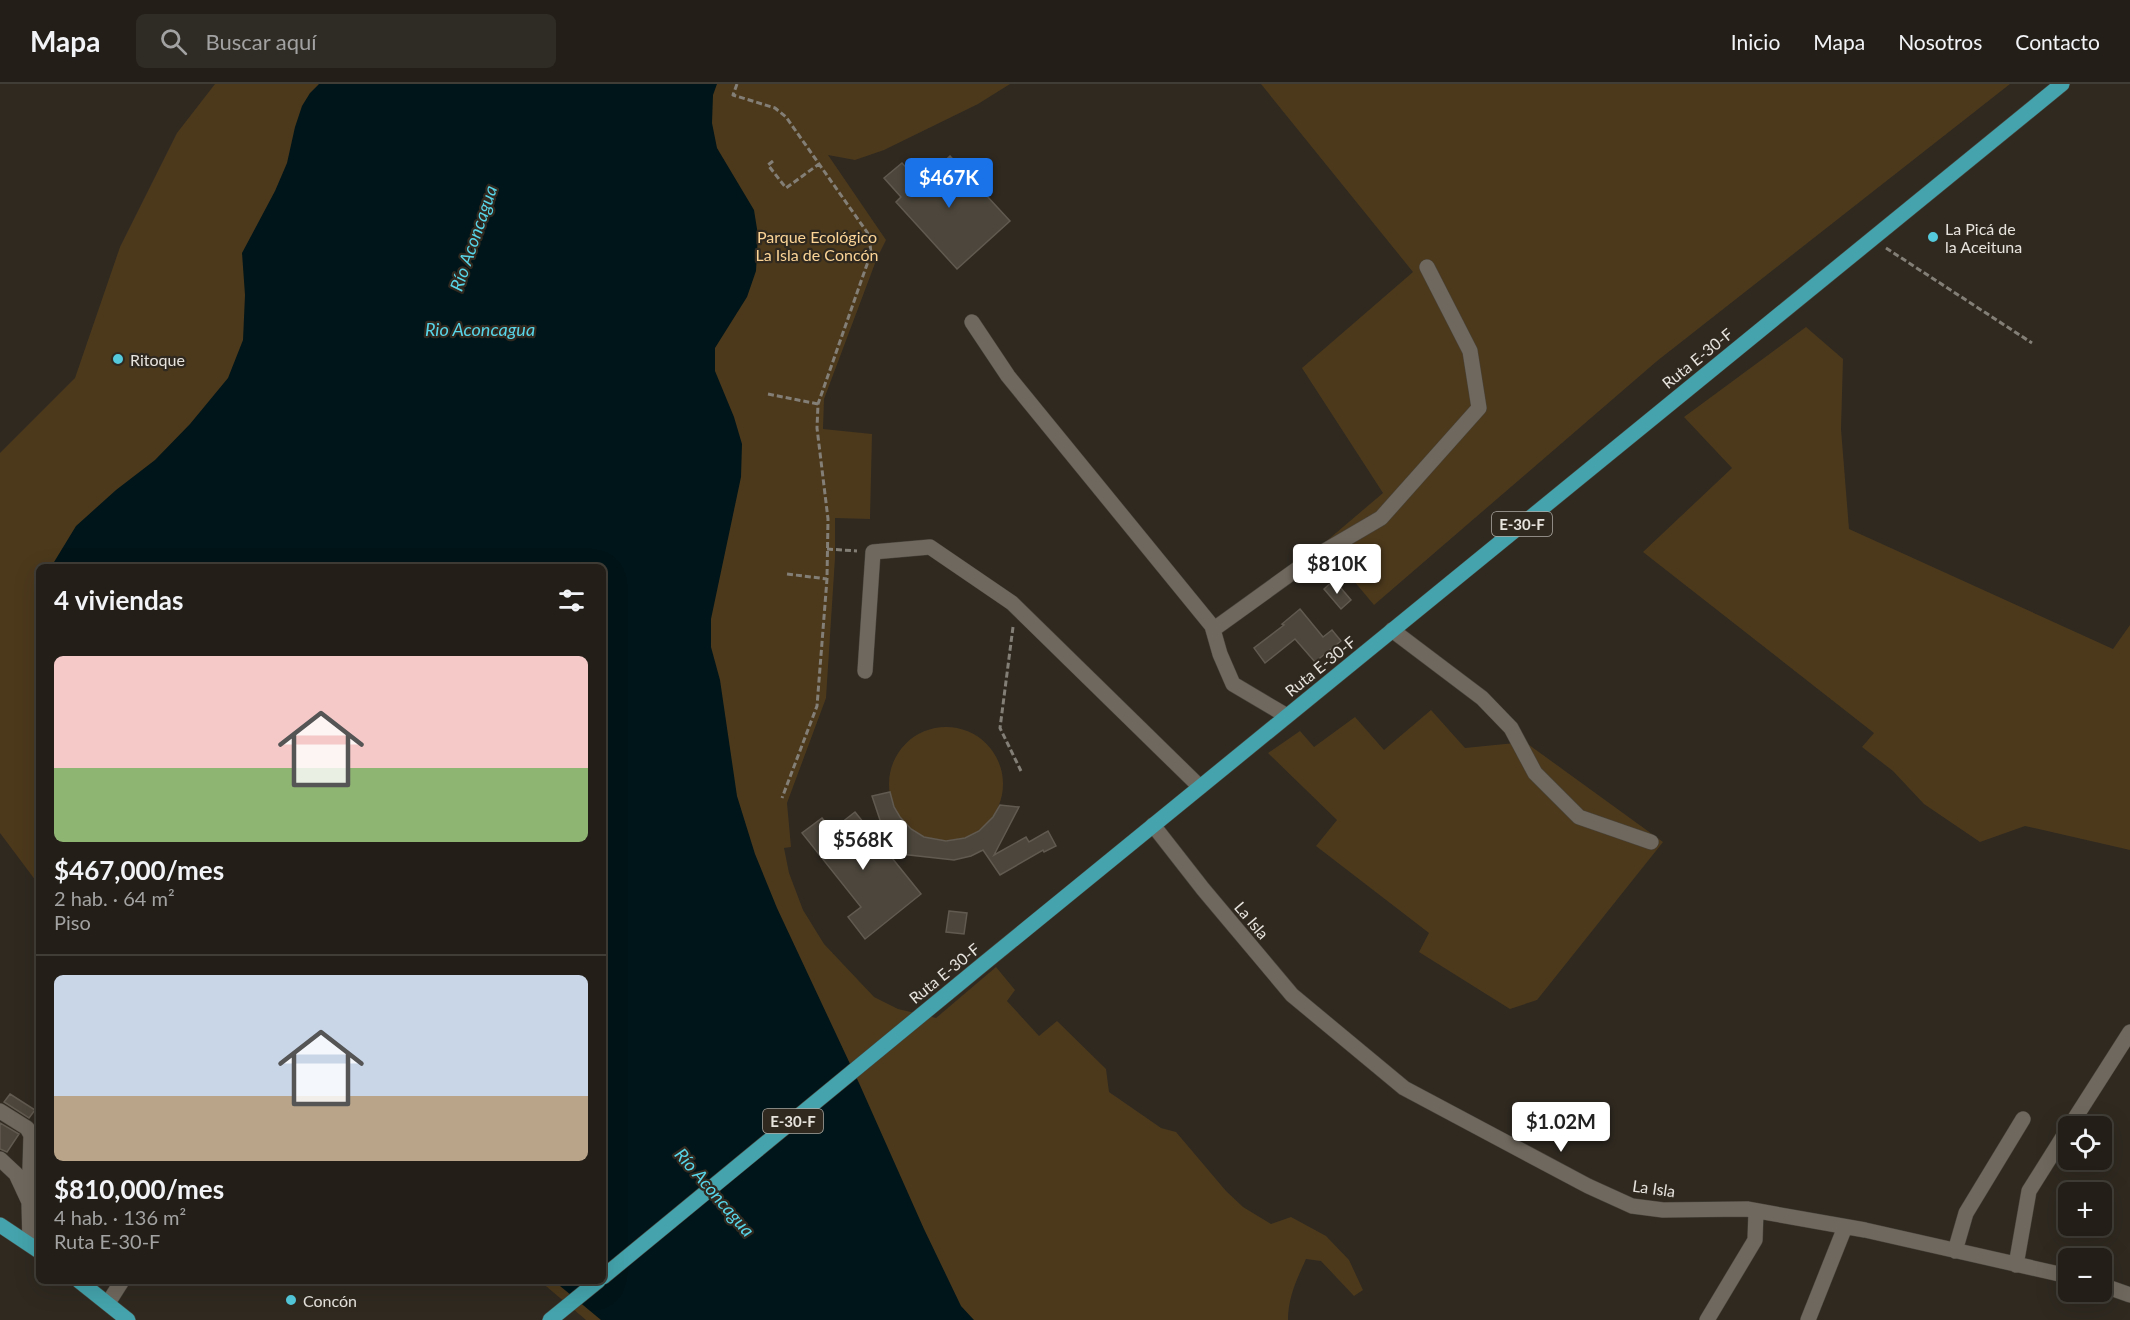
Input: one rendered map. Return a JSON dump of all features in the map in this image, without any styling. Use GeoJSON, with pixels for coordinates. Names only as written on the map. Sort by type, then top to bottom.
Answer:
{"type":"FeatureCollection","features":[{"type":"Feature","properties":{"kind":"main road","name":"Ruta E-30-F"},"geometry":{"type":"LineString","coordinates":[[606,1275],[2062,84]]}},
{"type":"Feature","properties":{"kind":"main road"},"geometry":{"type":"LineString","coordinates":[[0,1225],[34,1247]]}},
{"type":"Feature","properties":{"kind":"main road"},"geometry":{"type":"LineString","coordinates":[[83,1284],[128,1320]]}},
{"type":"Feature","properties":{"kind":"main road"},"geometry":{"type":"LineString","coordinates":[[552,1318],[594,1284]]}},
{"type":"Feature","properties":{"kind":"street"},"geometry":{"type":"LineString","coordinates":[[1214,629],[1311,558],[1381,518],[1479,408],[1470,351],[1427,267]]}},
{"type":"Feature","properties":{"kind":"street"},"geometry":{"type":"LineString","coordinates":[[972,322],[1008,376],[1214,629],[1220,654],[1233,684],[1287,716]]}},
{"type":"Feature","properties":{"kind":"street"},"geometry":{"type":"LineString","coordinates":[[865,671],[873,552],[930,547],[1016,607],[1200,787]]}},
{"type":"Feature","properties":{"kind":"street"},"geometry":{"type":"LineString","coordinates":[[1392,630],[1482,698],[1511,728],[1534,773],[1580,817],[1651,842]]}},
{"type":"Feature","properties":{"kind":"street","name":"La Isla"},"geometry":{"type":"LineString","coordinates":[[1153,825],[1203,889],[1292,995],[1404,1088],[1588,1186],[1632,1206],[1663,1210],[1756,1211],[1845,1227],[2058,1274]]}},
{"type":"Feature","properties":{"kind":"street"},"geometry":{"type":"LineString","coordinates":[[2077,1116],[2130,1032]]}},
{"type":"Feature","properties":{"kind":"street"},"geometry":{"type":"LineString","coordinates":[[0,1111],[27,1128],[30,1135],[29,1202],[34,1247]]}},
{"type":"Feature","properties":{"kind":"street"},"geometry":{"type":"LineString","coordinates":[[1955,1251],[1966,1213],[2023,1119]]}},
{"type":"Feature","properties":{"kind":"street"},"geometry":{"type":"LineString","coordinates":[[2016,1265],[2029,1191],[2058,1145]]}},
{"type":"Feature","properties":{"kind":"street"},"geometry":{"type":"LineString","coordinates":[[0,1159],[16,1174],[29,1202]]}},
{"type":"Feature","properties":{"kind":"street"},"geometry":{"type":"LineString","coordinates":[[1707,1320],[1755,1240],[1756,1211]]}},
{"type":"Feature","properties":{"kind":"street"},"geometry":{"type":"LineString","coordinates":[[1808,1320],[1845,1227]]}},
{"type":"Feature","properties":{"kind":"street"},"geometry":{"type":"LineString","coordinates":[[108,1303],[120,1284]]}},
{"type":"Feature","properties":{"kind":"street"},"geometry":{"type":"LineString","coordinates":[[2112,1289],[2130,1296]]}},
{"type":"Feature","properties":{"kind":"path"},"geometry":{"type":"LineString","coordinates":[[737,84],[733,95],[775,108],[786,117],[869,235],[871,253],[819,404],[817,428],[828,519],[817,705],[782,798]]}},
{"type":"Feature","properties":{"kind":"path"},"geometry":{"type":"LineString","coordinates":[[773,161],[768,165],[786,188],[819,164]]}},
{"type":"Feature","properties":{"kind":"path"},"geometry":{"type":"LineString","coordinates":[[1872,239],[2032,343]]}},
{"type":"Feature","properties":{"kind":"path"},"geometry":{"type":"LineString","coordinates":[[768,394],[819,404]]}},
{"type":"Feature","properties":{"kind":"path"},"geometry":{"type":"LineString","coordinates":[[827,549],[873,552]]}},
{"type":"Feature","properties":{"kind":"path"},"geometry":{"type":"LineString","coordinates":[[787,574],[826,579]]}},
{"type":"Feature","properties":{"kind":"path"},"geometry":{"type":"LineString","coordinates":[[1016,607],[1000,728],[1021,771]]}},
{"type":"Feature","properties":{"kind":"green space","name":"Rio Aconcagua"},"geometry":{"type":"Polygon","coordinates":[[[215,84],[1010,84],[978,104],[884,150],[855,160],[828,155],[886,240],[877,258],[824,399],[823,429],[872,434],[870,519],[835,518],[835,558],[826,698],[787,803],[791,847],[784,848],[789,873],[803,910],[824,944],[874,997],[898,1009],[936,1018],[996,967],[1015,990],[1007,1001],[1039,1036],[1057,1021],[1106,1069],[1109,1092],[1161,1128],[1176,1132],[1226,1191],[1243,1207],[1271,1224],[1291,1217],[1326,1236],[1349,1260],[1363,1290],[1354,1296],[1321,1261],[1306,1259],[1291,1296],[1288,1320],[586,1320],[544,1284],[606,1284],[606,564],[36,564],[36,881],[0,833],[0,453],[75,378],[120,247],[177,133],[215,84]]]}},
{"type":"Feature","properties":{"kind":"green space"},"geometry":{"type":"Polygon","coordinates":[[[1261,84],[2010,84],[1657,361],[1374,605],[1323,544],[1383,493],[1302,368],[1413,272],[1261,84]]]}},
{"type":"Feature","properties":{"kind":"green space"},"geometry":{"type":"Polygon","coordinates":[[[1806,327],[1843,359],[1841,429],[1849,529],[2113,649],[2130,625],[2130,850],[2025,826],[1980,842],[1924,804],[1893,771],[1862,747],[1874,733],[1643,552],[1732,468],[1684,417],[1806,327]]]}},
{"type":"Feature","properties":{"kind":"green space"},"geometry":{"type":"Polygon","coordinates":[[[1431,710],[1465,748],[1525,742],[1663,842],[1537,1000],[1510,1009],[1419,952],[1429,933],[1316,846],[1337,820],[1268,753],[1300,731],[1314,747],[1355,717],[1384,750],[1431,710]]]}},
{"type":"Feature","properties":{"kind":"green space"},"geometry":{"type":"Polygon","coordinates":[[[946,727],[968,731],[986,744],[999,762],[1003,784],[999,806],[986,824],[968,837],[946,841],[924,837],[906,824],[893,806],[889,784],[893,762],[906,744],[924,731],[946,727]]]}},
{"type":"Feature","properties":{"kind":"water","name":"Rio Aconcagua"},"geometry":{"type":"Polygon","coordinates":[[[319,84],[717,84],[713,95],[712,123],[717,148],[754,210],[758,235],[756,271],[747,297],[715,348],[715,371],[734,417],[742,444],[741,477],[711,619],[711,647],[720,680],[737,796],[755,854],[777,908],[924,1229],[961,1306],[974,1320],[601,1320],[558,1284],[606,1284],[606,564],[53,564],[76,526],[116,490],[155,460],[190,424],[228,378],[243,340],[245,295],[242,253],[287,163],[295,127],[302,106],[319,84]]]}},
{"type":"Feature","properties":{"kind":"building"},"geometry":{"type":"Polygon","coordinates":[[[950,156],[1010,221],[957,269],[896,202],[901,197],[884,178],[902,163],[920,183],[950,156]]]}},
{"type":"Feature","properties":{"kind":"building"},"geometry":{"type":"Polygon","coordinates":[[[1334,580],[1351,600],[1341,609],[1324,589],[1334,580]]]}},
{"type":"Feature","properties":{"kind":"building"},"geometry":{"type":"Polygon","coordinates":[[[1300,609],[1323,637],[1332,630],[1341,641],[1315,662],[1295,639],[1265,663],[1254,648],[1284,625],[1282,624],[1300,609]]]}},
{"type":"Feature","properties":{"kind":"building"},"geometry":{"type":"Polygon","coordinates":[[[890,792],[894,807],[900,817],[911,829],[924,837],[946,841],[965,838],[979,831],[993,817],[1000,805],[1019,807],[994,855],[1026,837],[1029,842],[1048,831],[1056,846],[1044,852],[1043,850],[1000,875],[983,850],[954,860],[891,853],[872,796],[890,792]]]}},
{"type":"Feature","properties":{"kind":"building"},"geometry":{"type":"Polygon","coordinates":[[[855,812],[921,894],[865,939],[848,917],[861,907],[802,833],[822,818],[832,830],[855,812]]]}},
{"type":"Feature","properties":{"kind":"building"},"geometry":{"type":"Polygon","coordinates":[[[949,911],[967,913],[964,934],[946,932],[949,911]]]}},
{"type":"Feature","properties":{"kind":"building"},"geometry":{"type":"Polygon","coordinates":[[[10,1094],[35,1110],[29,1118],[4,1102],[10,1094]]]}},
{"type":"Feature","properties":{"kind":"building"},"geometry":{"type":"Polygon","coordinates":[[[0,1123],[19,1134],[7,1152],[0,1149],[0,1123]]]}},
{"type":"Feature","properties":{"kind":"place","name":"La Picá de la Aceituna"},"geometry":{"type":"Point","coordinates":[1933,237]}},
{"type":"Feature","properties":{"kind":"place","name":"Ritoque"},"geometry":{"type":"Point","coordinates":[118,359]}},
{"type":"Feature","properties":{"kind":"place","name":"Concón"},"geometry":{"type":"Point","coordinates":[291,1300]}},
{"type":"Feature","properties":{"kind":"park label","name":"Parque Ecológico La Isla de Concón"},"geometry":{"type":"Point","coordinates":[817,245]}},
{"type":"Feature","properties":{"kind":"water label","name":"Río Aconcagua"},"geometry":{"type":"Point","coordinates":[473,238]}},
{"type":"Feature","properties":{"kind":"water label","name":"Río Aconcagua"},"geometry":{"type":"Point","coordinates":[715,1192]}}]}
